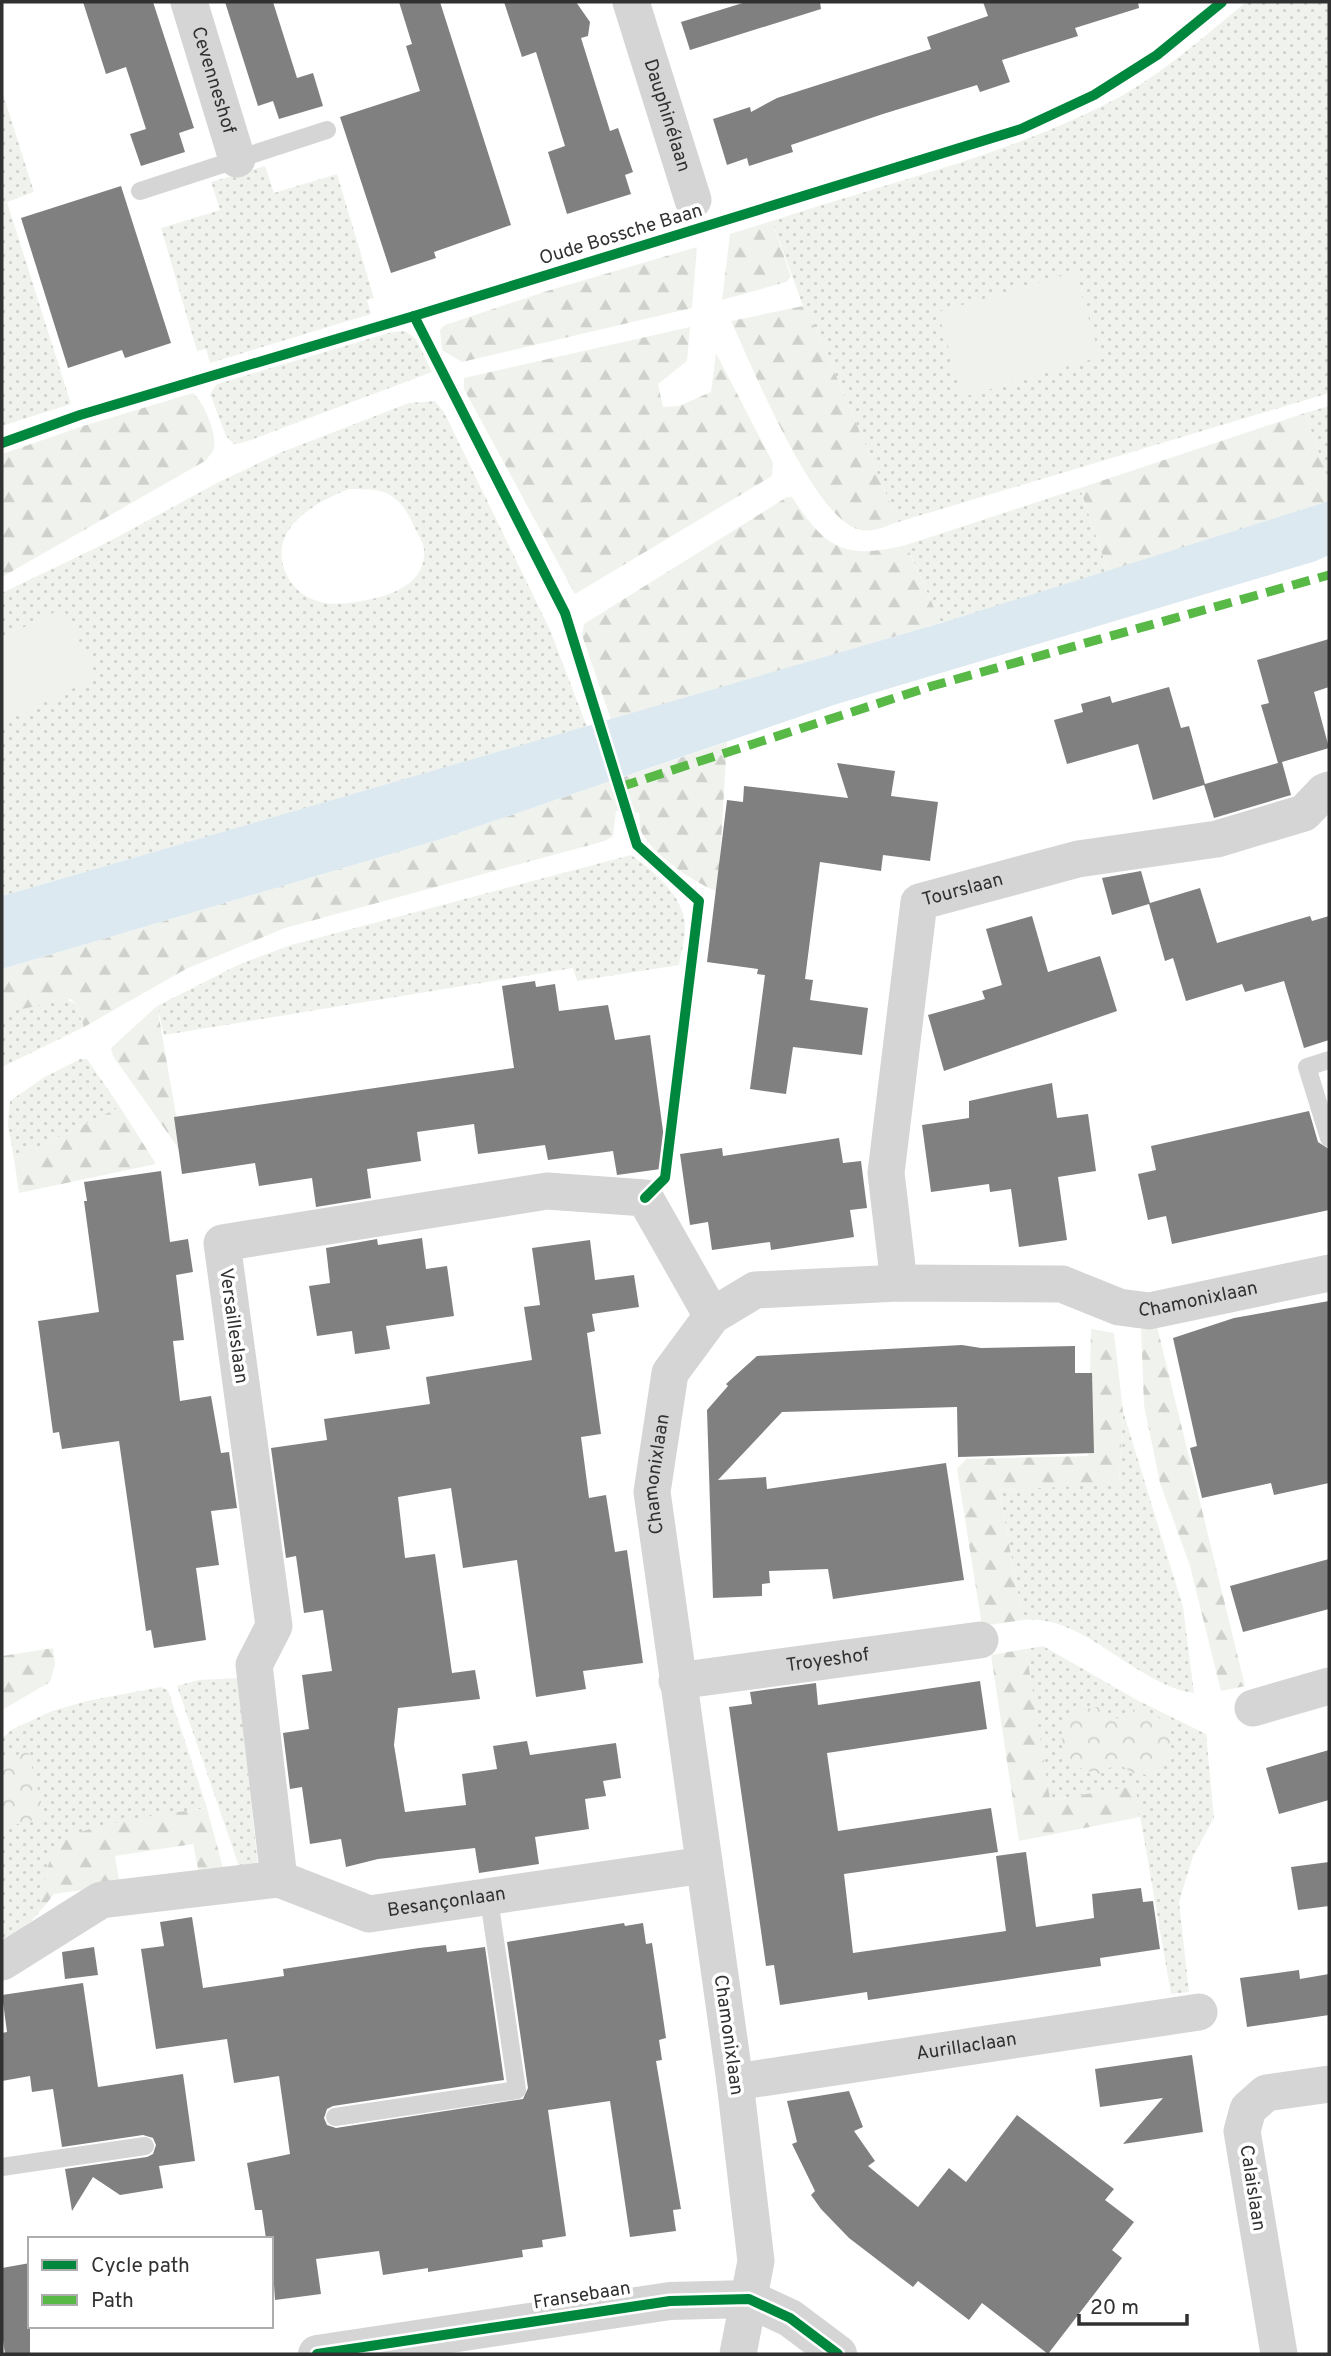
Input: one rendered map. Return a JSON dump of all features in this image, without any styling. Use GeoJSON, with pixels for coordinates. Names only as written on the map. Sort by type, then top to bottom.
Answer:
{"type":"FeatureCollection","features":[{"type":"Feature","properties":{"kind":"street","name":"Cevenneshof"},"geometry":{"type":"LineString","coordinates":[[189,2],[237,159]]}},
{"type":"Feature","properties":{"kind":"street","name":"Dauphinélaan"},"geometry":{"type":"LineString","coordinates":[[631,2],[693,200]]}},
{"type":"Feature","properties":{"kind":"street","name":"Tourslaan"},"geometry":{"type":"LineString","coordinates":[[899,1283],[886,1173],[919,902],[1078,859],[1217,839],[1304,813],[1329,790]]}},
{"type":"Feature","properties":{"kind":"street","name":"Versailleslaan"},"geometry":{"type":"LineString","coordinates":[[279,1879],[254,1665],[274,1626],[222,1243],[547,1191],[645,1198],[712,1315]]}},
{"type":"Feature","properties":{"kind":"street","name":"Chamonixlaan"},"geometry":{"type":"LineString","coordinates":[[738,2354],[756,2261],[735,2082],[652,1492],[670,1373],[712,1315],[754,1290],[899,1283],[1062,1284],[1119,1307],[1149,1311],[1329,1273]]}},
{"type":"Feature","properties":{"kind":"street","name":"Troyeshof"},"geometry":{"type":"LineString","coordinates":[[677,1681],[980,1640]]}},
{"type":"Feature","properties":{"kind":"street"},"geometry":{"type":"LineString","coordinates":[[1253,1708],[1329,1686]]}},
{"type":"Feature","properties":{"kind":"street","name":"Besançonlaan"},"geometry":{"type":"LineString","coordinates":[[2,1962],[101,1900],[279,1879],[369,1914],[489,1899],[704,1865]]}},
{"type":"Feature","properties":{"kind":"street","name":"Aurillaclaan"},"geometry":{"type":"LineString","coordinates":[[735,2082],[1199,2012]]}},
{"type":"Feature","properties":{"kind":"street","name":"Calaislaan"},"geometry":{"type":"LineString","coordinates":[[1279,2354],[1242,2131],[1248,2109],[1266,2094],[1329,2084]]}},
{"type":"Feature","properties":{"kind":"street","name":"Fransebaan"},"geometry":{"type":"LineString","coordinates":[[317,2354],[670,2301],[749,2299],[790,2318],[838,2354]]}},
{"type":"Feature","properties":{"kind":"lane","name":"Cevenneshof"},"geometry":{"type":"LineString","coordinates":[[140,191],[327,130]]}},
{"type":"Feature","properties":{"kind":"lane"},"geometry":{"type":"LineString","coordinates":[[1329,1060],[1307,1067],[1329,1138]]}},
{"type":"Feature","properties":{"kind":"lane"},"geometry":{"type":"LineString","coordinates":[[335,2117],[517,2090],[489,1899]]}},
{"type":"Feature","properties":{"kind":"lane"},"geometry":{"type":"LineString","coordinates":[[2,2167],[145,2146]]}},
{"type":"Feature","properties":{"kind":"green space"},"geometry":{"type":"Polygon","coordinates":[[[1246,2],[1329,2],[1329,393],[898,522],[818,333],[803,306],[772,221],[940,169],[1064,124],[1142,83],[1178,58],[1246,2]]]}},
{"type":"Feature","properties":{"kind":"green space"},"geometry":{"type":"Polygon","coordinates":[[[2,91],[34,192],[7,202],[71,404],[2,426],[2,91]]]}},
{"type":"Feature","properties":{"kind":"green space"},"geometry":{"type":"Polygon","coordinates":[[[265,166],[274,193],[337,174],[374,298],[367,300],[371,314],[210,363],[206,349],[197,351],[161,228],[220,210],[211,182],[265,166]]]}},
{"type":"Feature","properties":{"kind":"green space"},"geometry":{"type":"Polygon","coordinates":[[[772,221],[791,277],[786,282],[722,300],[730,234],[772,221]]]}},
{"type":"Feature","properties":{"kind":"green space"},"geometry":{"type":"Polygon","coordinates":[[[697,247],[692,308],[462,362],[442,350],[440,330],[445,325],[547,291],[697,247]]]}},
{"type":"Feature","properties":{"kind":"green space"},"geometry":{"type":"Polygon","coordinates":[[[1075,272],[1100,357],[963,397],[938,312],[1075,272]]]}},
{"type":"Feature","properties":{"kind":"green space"},"geometry":{"type":"Polygon","coordinates":[[[803,306],[818,333],[898,522],[873,530],[857,529],[840,518],[821,496],[768,403],[731,321],[803,306]]]}},
{"type":"Feature","properties":{"kind":"green space"},"geometry":{"type":"Polygon","coordinates":[[[690,327],[687,361],[658,384],[663,407],[679,406],[711,392],[716,353],[773,463],[772,476],[575,594],[464,389],[464,378],[690,327]]]}},
{"type":"Feature","properties":{"kind":"green space"},"geometry":{"type":"Polygon","coordinates":[[[405,331],[416,339],[432,372],[245,442],[234,444],[226,436],[210,394],[217,384],[392,332],[405,331]]]}},
{"type":"Feature","properties":{"kind":"green space"},"geometry":{"type":"Polygon","coordinates":[[[193,393],[206,412],[214,437],[213,451],[205,461],[2,577],[2,454],[193,393]]]}},
{"type":"Feature","properties":{"kind":"green space"},"geometry":{"type":"Polygon","coordinates":[[[435,401],[444,412],[550,630],[587,727],[2,896],[2,593],[108,542],[219,482],[282,452],[409,403],[435,401]],[[349,489],[324,500],[301,516],[285,538],[282,551],[286,574],[300,592],[316,601],[348,603],[390,593],[411,581],[419,573],[423,562],[422,543],[399,502],[382,491],[349,489]]]}},
{"type":"Feature","properties":{"kind":"green space"},"geometry":{"type":"Polygon","coordinates":[[[1329,406],[1329,482],[1305,413],[1329,406]]]}},
{"type":"Feature","properties":{"kind":"green space"},"geometry":{"type":"Polygon","coordinates":[[[1305,413],[1329,482],[1329,501],[1108,572],[1080,488],[1305,413]]]}},
{"type":"Feature","properties":{"kind":"green space"},"geometry":{"type":"Polygon","coordinates":[[[1080,488],[1108,572],[941,623],[906,545],[1080,488]]]}},
{"type":"Feature","properties":{"kind":"green space"},"geometry":{"type":"Polygon","coordinates":[[[787,497],[792,497],[815,529],[838,546],[867,551],[906,545],[941,623],[611,720],[582,635],[584,624],[787,497]]]}},
{"type":"Feature","properties":{"kind":"green space"},"geometry":{"type":"Polygon","coordinates":[[[63,608],[97,677],[2,723],[2,638],[63,608]]]}},
{"type":"Feature","properties":{"kind":"green space"},"geometry":{"type":"Polygon","coordinates":[[[727,742],[718,892],[667,861],[650,844],[642,833],[639,813],[616,811],[613,836],[605,841],[285,928],[186,969],[84,1027],[76,1004],[71,999],[2,1013],[2,969],[438,840],[727,742]]]}},
{"type":"Feature","properties":{"kind":"green space"},"geometry":{"type":"Polygon","coordinates":[[[631,855],[667,886],[680,905],[685,927],[679,965],[577,981],[573,968],[164,1035],[157,1006],[240,964],[291,945],[631,855]]]}},
{"type":"Feature","properties":{"kind":"green space"},"geometry":{"type":"Polygon","coordinates":[[[64,998],[76,1004],[84,1027],[2,1067],[2,1013],[64,998]]]}},
{"type":"Feature","properties":{"kind":"green space"},"geometry":{"type":"Polygon","coordinates":[[[157,1006],[179,1132],[179,1149],[113,1056],[111,1048],[157,1006]]]}},
{"type":"Feature","properties":{"kind":"green space"},"geometry":{"type":"Polygon","coordinates":[[[80,1059],[87,1059],[120,1107],[14,1159],[8,1124],[10,1101],[43,1078],[80,1059]]]}},
{"type":"Feature","properties":{"kind":"green space"},"geometry":{"type":"Polygon","coordinates":[[[120,1107],[156,1164],[19,1193],[14,1159],[120,1107]]]}},
{"type":"Feature","properties":{"kind":"green space"},"geometry":{"type":"Polygon","coordinates":[[[1157,1326],[1245,1686],[1221,1691],[1190,1566],[1160,1483],[1144,1405],[1141,1329],[1157,1326]]]}},
{"type":"Feature","properties":{"kind":"green space"},"geometry":{"type":"Polygon","coordinates":[[[1091,1329],[1114,1333],[1123,1411],[1119,1484],[999,1490],[1023,1620],[982,1626],[957,1469],[966,1459],[1088,1456],[1091,1329]]]}},
{"type":"Feature","properties":{"kind":"green space"},"geometry":{"type":"Polygon","coordinates":[[[1123,1411],[1183,1607],[1194,1693],[1151,1677],[1067,1627],[1045,1621],[1023,1620],[999,1490],[1119,1483],[1123,1411]]]}},
{"type":"Feature","properties":{"kind":"green space"},"geometry":{"type":"Polygon","coordinates":[[[1043,1646],[1137,1700],[1206,1734],[1214,1818],[1193,1856],[1179,1902],[1189,1992],[1171,1994],[1135,1787],[1049,1800],[1026,1649],[1043,1646]]]}},
{"type":"Feature","properties":{"kind":"green space"},"geometry":{"type":"Polygon","coordinates":[[[53,1648],[55,1664],[50,1682],[2,1710],[2,1656],[53,1648]]]}},
{"type":"Feature","properties":{"kind":"green space"},"geometry":{"type":"Polygon","coordinates":[[[1026,1649],[1050,1800],[1135,1786],[1140,1817],[1019,1841],[991,1655],[1026,1649]]]}},
{"type":"Feature","properties":{"kind":"green space"},"geometry":{"type":"Polygon","coordinates":[[[238,1678],[258,1866],[240,1869],[177,1686],[198,1680],[238,1678]]]}},
{"type":"Feature","properties":{"kind":"green space"},"geometry":{"type":"Polygon","coordinates":[[[161,1687],[168,1690],[207,1808],[116,1823],[49,1863],[38,1914],[2,1949],[2,1738],[13,1729],[52,1711],[87,1701],[161,1687]]]}},
{"type":"Feature","properties":{"kind":"green space"},"geometry":{"type":"Polygon","coordinates":[[[1099,1707],[1118,1719],[1135,1709],[1149,1712],[1169,1724],[1170,1748],[1161,1764],[1148,1775],[1133,1773],[1117,1763],[1100,1774],[1074,1764],[1065,1752],[1062,1724],[1079,1710],[1099,1707]]]}},
{"type":"Feature","properties":{"kind":"green space"},"geometry":{"type":"Polygon","coordinates":[[[28,1752],[45,1817],[2,1828],[2,1759],[28,1752]]]}},
{"type":"Feature","properties":{"kind":"green space"},"geometry":{"type":"Polygon","coordinates":[[[207,1808],[223,1868],[199,1873],[193,1844],[115,1856],[120,1885],[54,1894],[38,1914],[49,1862],[57,1847],[67,1839],[103,1825],[207,1808]]]}},
{"type":"Feature","properties":{"kind":"shaded area"},"geometry":{"type":"Polygon","coordinates":[[[1329,501],[1329,555],[1316,561],[837,704],[438,840],[2,969],[2,896],[941,623],[1329,501]]]}},
{"type":"Feature","properties":{"kind":"building"},"geometry":{"type":"Polygon","coordinates":[[[83,2],[153,2],[194,128],[179,133],[185,152],[141,166],[130,134],[146,129],[126,67],[106,74],[83,2]]]}},
{"type":"Feature","properties":{"kind":"building"},"geometry":{"type":"Polygon","coordinates":[[[225,2],[273,2],[297,78],[313,73],[323,106],[279,119],[273,101],[258,106],[225,2]]]}},
{"type":"Feature","properties":{"kind":"building"},"geometry":{"type":"Polygon","coordinates":[[[399,2],[440,2],[511,225],[434,252],[436,258],[391,273],[340,117],[420,91],[406,46],[412,44],[399,2]]]}},
{"type":"Feature","properties":{"kind":"building"},"geometry":{"type":"Polygon","coordinates":[[[504,2],[576,2],[590,22],[588,36],[581,38],[610,131],[618,128],[633,172],[625,175],[631,194],[567,214],[548,152],[565,146],[536,52],[522,57],[504,2]]]}},
{"type":"Feature","properties":{"kind":"building"},"geometry":{"type":"Polygon","coordinates":[[[746,2],[820,2],[821,9],[690,50],[681,22],[746,2]]]}},
{"type":"Feature","properties":{"kind":"building"},"geometry":{"type":"Polygon","coordinates":[[[983,2],[1138,2],[1139,8],[1075,28],[1078,36],[1002,60],[1010,82],[980,92],[977,85],[883,114],[791,145],[793,152],[749,166],[747,158],[727,165],[713,119],[750,107],[751,112],[777,98],[931,49],[927,37],[988,16],[983,2]]]}},
{"type":"Feature","properties":{"kind":"building"},"geometry":{"type":"Polygon","coordinates":[[[121,186],[171,343],[125,358],[122,350],[68,368],[21,218],[121,186]]]}},
{"type":"Feature","properties":{"kind":"building"},"geometry":{"type":"Polygon","coordinates":[[[1329,639],[1329,687],[1314,692],[1329,748],[1282,762],[1291,795],[1214,818],[1204,785],[1153,800],[1138,744],[1067,764],[1054,720],[1083,712],[1081,704],[1110,696],[1112,703],[1169,687],[1181,728],[1189,726],[1205,784],[1278,763],[1261,705],[1269,703],[1257,660],[1329,639]]]}},
{"type":"Feature","properties":{"kind":"building"},"geometry":{"type":"Polygon","coordinates":[[[837,763],[895,771],[891,796],[938,802],[930,861],[883,855],[881,871],[820,862],[805,979],[813,980],[810,1000],[868,1008],[862,1055],[793,1047],[786,1094],[750,1089],[765,975],[757,974],[758,969],[707,962],[727,800],[743,802],[744,786],[848,798],[837,763]]]}},
{"type":"Feature","properties":{"kind":"building"},"geometry":{"type":"Polygon","coordinates":[[[1141,871],[1150,903],[1200,888],[1217,943],[1310,916],[1312,921],[1329,916],[1329,1040],[1304,1048],[1284,981],[1245,992],[1242,984],[1186,1001],[1173,958],[1165,961],[1149,904],[1112,915],[1102,878],[1141,871]]]}},
{"type":"Feature","properties":{"kind":"building"},"geometry":{"type":"Polygon","coordinates":[[[1032,916],[1048,972],[1100,956],[1117,1011],[944,1071],[928,1015],[985,999],[982,991],[1002,985],[986,929],[1032,916]]]}},
{"type":"Feature","properties":{"kind":"building"},"geometry":{"type":"Polygon","coordinates":[[[535,981],[536,987],[555,984],[559,1011],[608,1005],[615,1040],[650,1035],[668,1168],[617,1175],[613,1151],[548,1160],[545,1145],[478,1154],[474,1124],[417,1132],[421,1161],[367,1169],[371,1198],[316,1207],[312,1178],[259,1186],[255,1163],[182,1174],[174,1117],[514,1068],[502,986],[535,981]]]}},
{"type":"Feature","properties":{"kind":"building"},"geometry":{"type":"Polygon","coordinates":[[[1052,1083],[1057,1118],[1088,1114],[1096,1171],[1058,1177],[1067,1240],[1019,1247],[1011,1189],[990,1192],[989,1184],[931,1192],[922,1125],[969,1118],[969,1101],[1052,1083]]]}},
{"type":"Feature","properties":{"kind":"building"},"geometry":{"type":"Polygon","coordinates":[[[1309,1111],[1318,1142],[1329,1149],[1329,1210],[1172,1244],[1166,1216],[1148,1220],[1138,1174],[1156,1170],[1151,1146],[1309,1111]]]}},
{"type":"Feature","properties":{"kind":"building"},"geometry":{"type":"Polygon","coordinates":[[[839,1138],[843,1163],[861,1161],[867,1208],[850,1210],[854,1237],[771,1250],[770,1242],[712,1250],[708,1222],[690,1225],[680,1154],[722,1148],[723,1156],[839,1138]]]}},
{"type":"Feature","properties":{"kind":"building"},"geometry":{"type":"Polygon","coordinates":[[[161,1171],[170,1242],[188,1239],[193,1272],[176,1275],[184,1340],[173,1341],[180,1401],[211,1396],[221,1453],[229,1452],[237,1508],[211,1511],[219,1565],[196,1568],[206,1640],[154,1648],[151,1630],[146,1631],[119,1441],[62,1449],[59,1432],[53,1433],[38,1321],[99,1312],[84,1201],[87,1201],[84,1182],[161,1171]]]}},
{"type":"Feature","properties":{"kind":"building"},"geometry":{"type":"Polygon","coordinates":[[[422,1238],[426,1269],[447,1266],[454,1316],[386,1326],[390,1349],[355,1354],[352,1331],[317,1336],[309,1286],[330,1283],[326,1248],[377,1239],[378,1245],[422,1238]]]}},
{"type":"Feature","properties":{"kind":"building"},"geometry":{"type":"Polygon","coordinates":[[[590,1240],[595,1280],[634,1275],[639,1307],[592,1314],[595,1331],[587,1333],[601,1434],[581,1437],[589,1498],[606,1495],[615,1552],[627,1550],[643,1663],[583,1671],[586,1689],[536,1697],[517,1560],[463,1568],[451,1488],[398,1497],[405,1558],[435,1554],[452,1673],[475,1670],[480,1699],[398,1708],[394,1745],[405,1812],[466,1805],[462,1774],[497,1769],[493,1746],[527,1741],[530,1755],[616,1743],[621,1778],[603,1781],[606,1796],[585,1799],[589,1829],[535,1837],[539,1864],[479,1873],[475,1848],[378,1859],[346,1867],[341,1839],[310,1844],[302,1787],[290,1789],[283,1733],[309,1729],[302,1675],[332,1671],[323,1610],[304,1613],[296,1556],[286,1558],[271,1448],[327,1440],[324,1419],[430,1404],[426,1377],[532,1360],[524,1307],[540,1305],[532,1248],[590,1240]]]}},
{"type":"Feature","properties":{"kind":"building"},"geometry":{"type":"Polygon","coordinates":[[[1329,1301],[1329,1483],[1274,1495],[1271,1483],[1202,1498],[1190,1448],[1197,1446],[1173,1338],[1234,1318],[1329,1301]]]}},
{"type":"Feature","properties":{"kind":"building"},"geometry":{"type":"Polygon","coordinates":[[[962,1345],[981,1348],[1075,1346],[1075,1373],[1092,1373],[1094,1453],[958,1457],[957,1407],[782,1412],[718,1480],[766,1477],[767,1489],[946,1463],[964,1580],[833,1599],[828,1569],[769,1571],[770,1583],[762,1584],[762,1596],[713,1598],[707,1410],[728,1386],[726,1384],[757,1356],[962,1345]]]}},
{"type":"Feature","properties":{"kind":"building"},"geometry":{"type":"Polygon","coordinates":[[[1329,1559],[1329,1609],[1243,1632],[1230,1586],[1329,1559]]]}},
{"type":"Feature","properties":{"kind":"building"},"geometry":{"type":"Polygon","coordinates":[[[980,1681],[987,1729],[827,1753],[838,1831],[991,1808],[998,1852],[844,1874],[853,1953],[1006,1931],[996,1856],[1026,1852],[1036,1927],[1094,1918],[1092,1894],[1141,1888],[1143,1902],[1153,1901],[1160,1949],[1100,1958],[1101,1966],[868,2000],[867,1992],[780,2005],[774,1965],[766,1966],[729,1707],[752,1704],[750,1692],[816,1683],[818,1705],[980,1681]]]}},
{"type":"Feature","properties":{"kind":"building"},"geometry":{"type":"Polygon","coordinates":[[[1329,1750],[1329,1800],[1279,1814],[1266,1768],[1329,1750]]]}},
{"type":"Feature","properties":{"kind":"building"},"geometry":{"type":"Polygon","coordinates":[[[1329,1862],[1329,1906],[1298,1910],[1291,1867],[1329,1862]]]}},
{"type":"Feature","properties":{"kind":"building"},"geometry":{"type":"Polygon","coordinates":[[[192,1917],[203,1988],[284,1976],[283,1969],[419,1948],[446,1945],[447,1952],[485,1947],[504,2080],[333,2106],[327,2109],[324,2118],[327,2125],[336,2128],[523,2099],[528,2088],[507,1942],[624,1923],[625,1926],[643,1923],[646,1944],[652,1943],[666,2038],[659,2040],[662,2060],[656,2061],[681,2209],[673,2210],[676,2231],[630,2237],[610,2101],[548,2110],[566,2236],[542,2240],[543,2247],[522,2250],[523,2257],[428,2272],[428,2268],[383,2275],[379,2251],[316,2259],[321,2294],[275,2300],[273,2237],[266,2237],[262,2210],[255,2210],[247,2163],[290,2154],[279,2076],[234,2083],[227,2039],[156,2049],[141,1949],[164,1946],[160,1922],[192,1917]]]}},
{"type":"Feature","properties":{"kind":"building"},"geometry":{"type":"Polygon","coordinates":[[[94,1947],[98,1975],[65,1979],[62,1952],[94,1947]]]}},
{"type":"Feature","properties":{"kind":"building"},"geometry":{"type":"Polygon","coordinates":[[[1299,1970],[1300,1979],[1329,1974],[1329,2015],[1247,2027],[1240,1978],[1299,1970]]]}},
{"type":"Feature","properties":{"kind":"building"},"geometry":{"type":"Polygon","coordinates":[[[83,1983],[98,2087],[183,2074],[195,2161],[159,2166],[163,2188],[120,2195],[93,2177],[72,2211],[65,2169],[147,2157],[153,2154],[156,2145],[153,2138],[143,2135],[62,2147],[53,2089],[32,2092],[30,2076],[2,2081],[2,2033],[7,2032],[2,1995],[83,1983]]]}},
{"type":"Feature","properties":{"kind":"building"},"geometry":{"type":"Polygon","coordinates":[[[1192,2055],[1203,2132],[1123,2144],[1163,2098],[1100,2107],[1095,2069],[1192,2055]]]}},
{"type":"Feature","properties":{"kind":"building"},"geometry":{"type":"Polygon","coordinates":[[[849,2091],[863,2127],[854,2131],[875,2161],[868,2166],[918,2207],[949,2168],[966,2182],[1017,2115],[1114,2189],[1105,2200],[1134,2222],[1112,2250],[1122,2258],[1048,2354],[982,2303],[969,2320],[918,2281],[913,2287],[849,2238],[821,2209],[811,2195],[815,2191],[792,2144],[797,2142],[787,2101],[849,2091]]]}},
{"type":"Feature","properties":{"kind":"building"},"geometry":{"type":"Polygon","coordinates":[[[28,2263],[30,2354],[5,2354],[2,2334],[2,2268],[28,2263]]]}},
{"type":"Feature","properties":{"kind":"marked path"},"geometry":{"type":"LineString","coordinates":[[620,787],[932,686],[1329,575]]}},
{"type":"Feature","properties":{"kind":"cycle path","name":"Oude Bossche Baan"},"geometry":{"type":"LineString","coordinates":[[2,443],[80,415],[414,316],[1021,129],[1094,95],[1157,55],[1222,2]]}},
{"type":"Feature","properties":{"kind":"cycle path"},"geometry":{"type":"LineString","coordinates":[[414,316],[565,613],[637,845],[699,901],[665,1178],[645,1198]]}},
{"type":"Feature","properties":{"kind":"cycle path"},"geometry":{"type":"LineString","coordinates":[[317,2354],[670,2301],[749,2299],[790,2318],[838,2354]]}}]}
